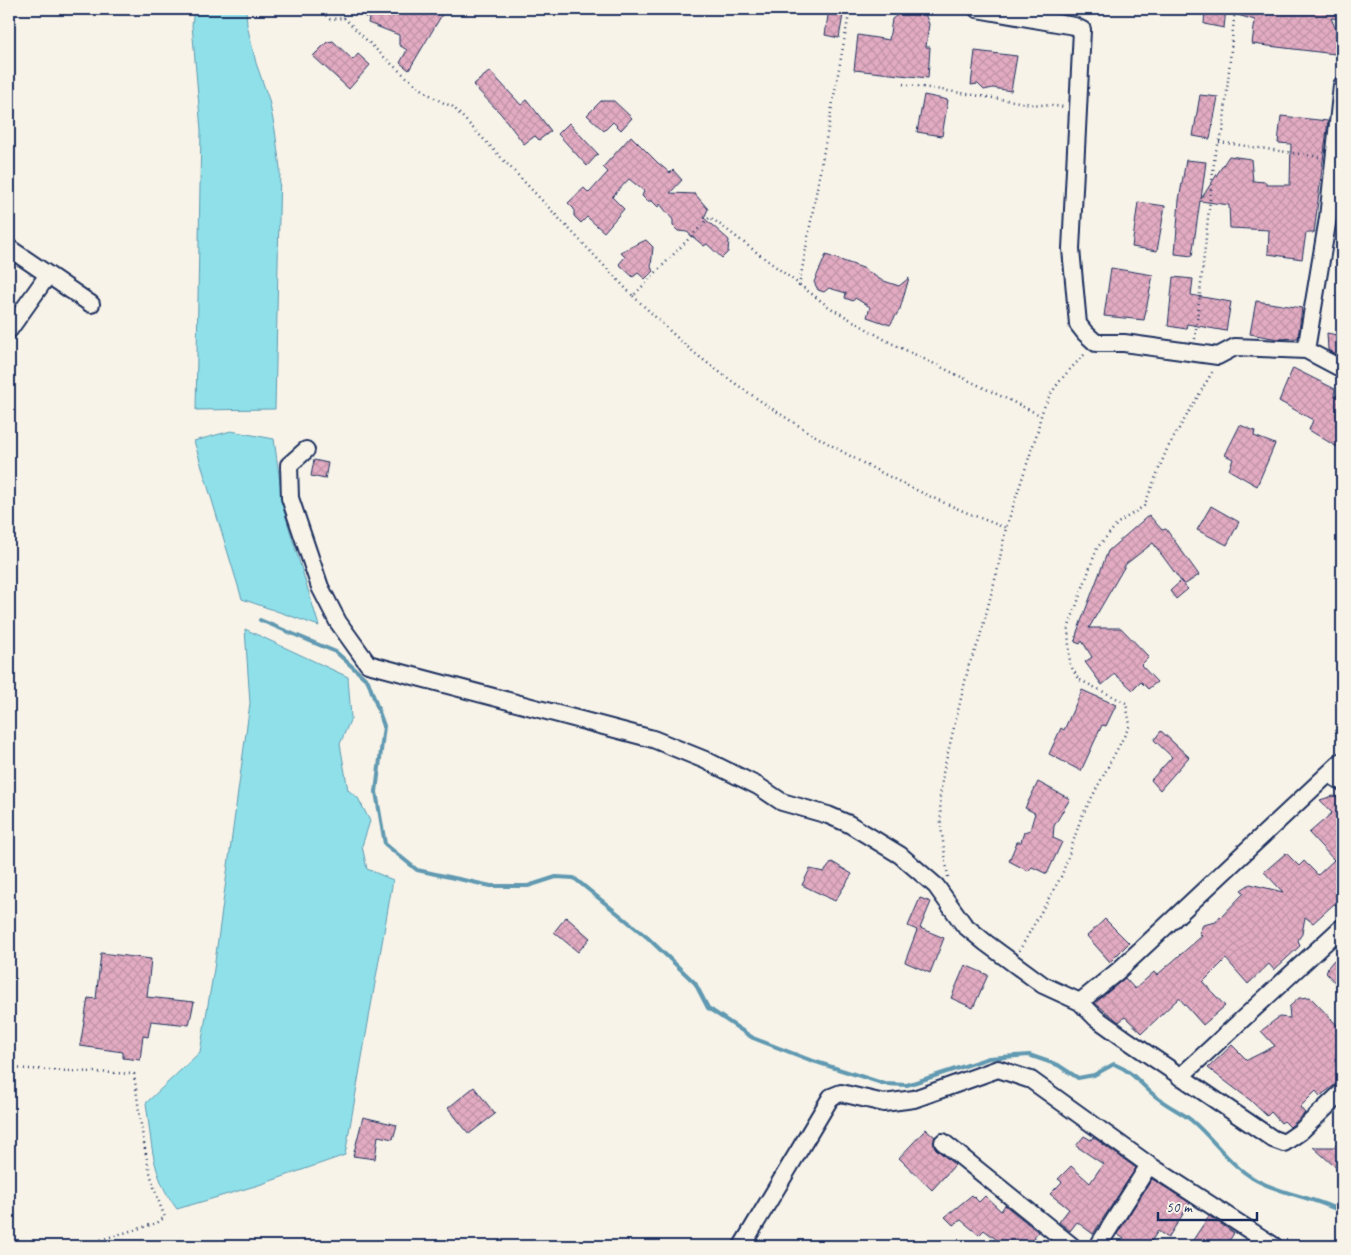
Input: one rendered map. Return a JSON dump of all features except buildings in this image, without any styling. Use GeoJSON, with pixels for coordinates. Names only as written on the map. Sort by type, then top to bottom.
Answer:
{"type":"FeatureCollection","features":[{"type":"Feature","properties":{"kind":"street"},"geometry":{"type":"LineString","coordinates":[[977,9],[1074,26],[1082,30],[1071,249],[1074,298],[1078,324],[1084,334],[1096,342],[1124,343],[1218,356],[1236,347],[1306,350],[1342,369]]}},
{"type":"Feature","properties":{"kind":"street"},"geometry":{"type":"LineString","coordinates":[[1306,350],[1328,218],[1342,85]]}},
{"type":"Feature","properties":{"kind":"street"},"geometry":{"type":"LineString","coordinates":[[9,248],[91,304]]}},
{"type":"Feature","properties":{"kind":"street"},"geometry":{"type":"LineString","coordinates":[[9,330],[48,275]]}},
{"type":"Feature","properties":{"kind":"street"},"geometry":{"type":"LineString","coordinates":[[306,450],[289,465],[290,498],[320,587],[338,622],[368,664],[653,739],[705,760],[749,781],[782,802],[828,815],[850,824],[900,855],[936,886],[964,925],[1043,985],[1080,1002],[1096,1018],[1180,1077],[1273,1138],[1284,1143],[1300,1132],[1342,1092]]}},
{"type":"Feature","properties":{"kind":"street"},"geometry":{"type":"LineString","coordinates":[[1080,1002],[1118,971],[1336,778],[1342,762]]}},
{"type":"Feature","properties":{"kind":"street"},"geometry":{"type":"LineString","coordinates":[[1180,1077],[1342,927]]}},
{"type":"Feature","properties":{"kind":"street"},"geometry":{"type":"LineString","coordinates":[[742,1246],[831,1098],[840,1093],[884,1103],[914,1098],[998,1069],[1030,1080],[1149,1165],[1274,1246]]}},
{"type":"Feature","properties":{"kind":"street"},"geometry":{"type":"LineString","coordinates":[[943,1142],[1072,1246]]}},
{"type":"Feature","properties":{"kind":"street"},"geometry":{"type":"LineString","coordinates":[[1098,1246],[1149,1165]]}},
{"type":"Feature","properties":{"kind":"path"},"geometry":{"type":"LineString","coordinates":[[318,9],[330,19],[344,18],[394,65],[439,102],[452,106],[633,296],[696,354],[763,402],[823,441],[958,510],[1006,528]]}},
{"type":"Feature","properties":{"kind":"path"},"geometry":{"type":"LineString","coordinates":[[344,18],[346,9]]}},
{"type":"Feature","properties":{"kind":"path"},"geometry":{"type":"LineString","coordinates":[[799,286],[850,9]]}},
{"type":"Feature","properties":{"kind":"path"},"geometry":{"type":"LineString","coordinates":[[1193,353],[1214,162],[1224,131],[1235,9]]}},
{"type":"Feature","properties":{"kind":"path"},"geometry":{"type":"LineString","coordinates":[[903,84],[1032,104],[1079,108]]}},
{"type":"Feature","properties":{"kind":"path"},"geometry":{"type":"LineString","coordinates":[[1219,142],[1334,159]]}},
{"type":"Feature","properties":{"kind":"path"},"geometry":{"type":"LineString","coordinates":[[633,296],[710,217],[799,286],[888,342],[1040,415]]}},
{"type":"Feature","properties":{"kind":"path"},"geometry":{"type":"LineString","coordinates":[[950,884],[941,827],[940,797],[942,773],[969,665],[979,641],[1006,528],[1038,430],[1040,415],[1046,400],[1068,369],[1096,342]]}},
{"type":"Feature","properties":{"kind":"path"},"geometry":{"type":"LineString","coordinates":[[1013,961],[1062,875],[1081,818],[1130,725],[1126,703],[1078,679],[1070,664],[1068,629],[1098,548],[1118,524],[1144,506],[1167,449],[1193,402],[1211,378],[1218,356]]}},
{"type":"Feature","properties":{"kind":"path"},"geometry":{"type":"LineString","coordinates":[[9,1068],[134,1074],[144,1150],[155,1194],[165,1217],[157,1224],[80,1246]]}},
{"type":"Feature","properties":{"kind":"water"},"geometry":{"type":"Polygon","coordinates":[[[194,9],[246,9],[247,25],[256,63],[269,100],[280,168],[275,409],[196,410],[201,130],[192,25],[194,9]]]}},
{"type":"Feature","properties":{"kind":"water"},"geometry":{"type":"Polygon","coordinates":[[[231,431],[274,439],[284,511],[319,626],[242,599],[194,441],[231,431]]]}},
{"type":"Feature","properties":{"kind":"water"},"geometry":{"type":"Polygon","coordinates":[[[245,629],[348,677],[351,718],[340,744],[348,790],[358,798],[370,821],[362,846],[367,869],[393,880],[345,1155],[262,1184],[177,1209],[168,1197],[157,1172],[146,1103],[200,1052],[214,969],[250,703],[245,629]]]}},
{"type":"Feature","properties":{"kind":"waterway"},"geometry":{"type":"LineString","coordinates":[[260,620],[336,652],[368,681],[384,726],[376,792],[385,844],[417,870],[491,886],[528,886],[556,877],[574,878],[648,938],[695,983],[708,1008],[753,1038],[810,1060],[885,1084],[907,1085],[989,1058],[1029,1055],[1058,1065],[1078,1078],[1094,1075],[1114,1064],[1128,1071],[1159,1099],[1191,1120],[1246,1174],[1266,1185],[1342,1212]]}}]}
